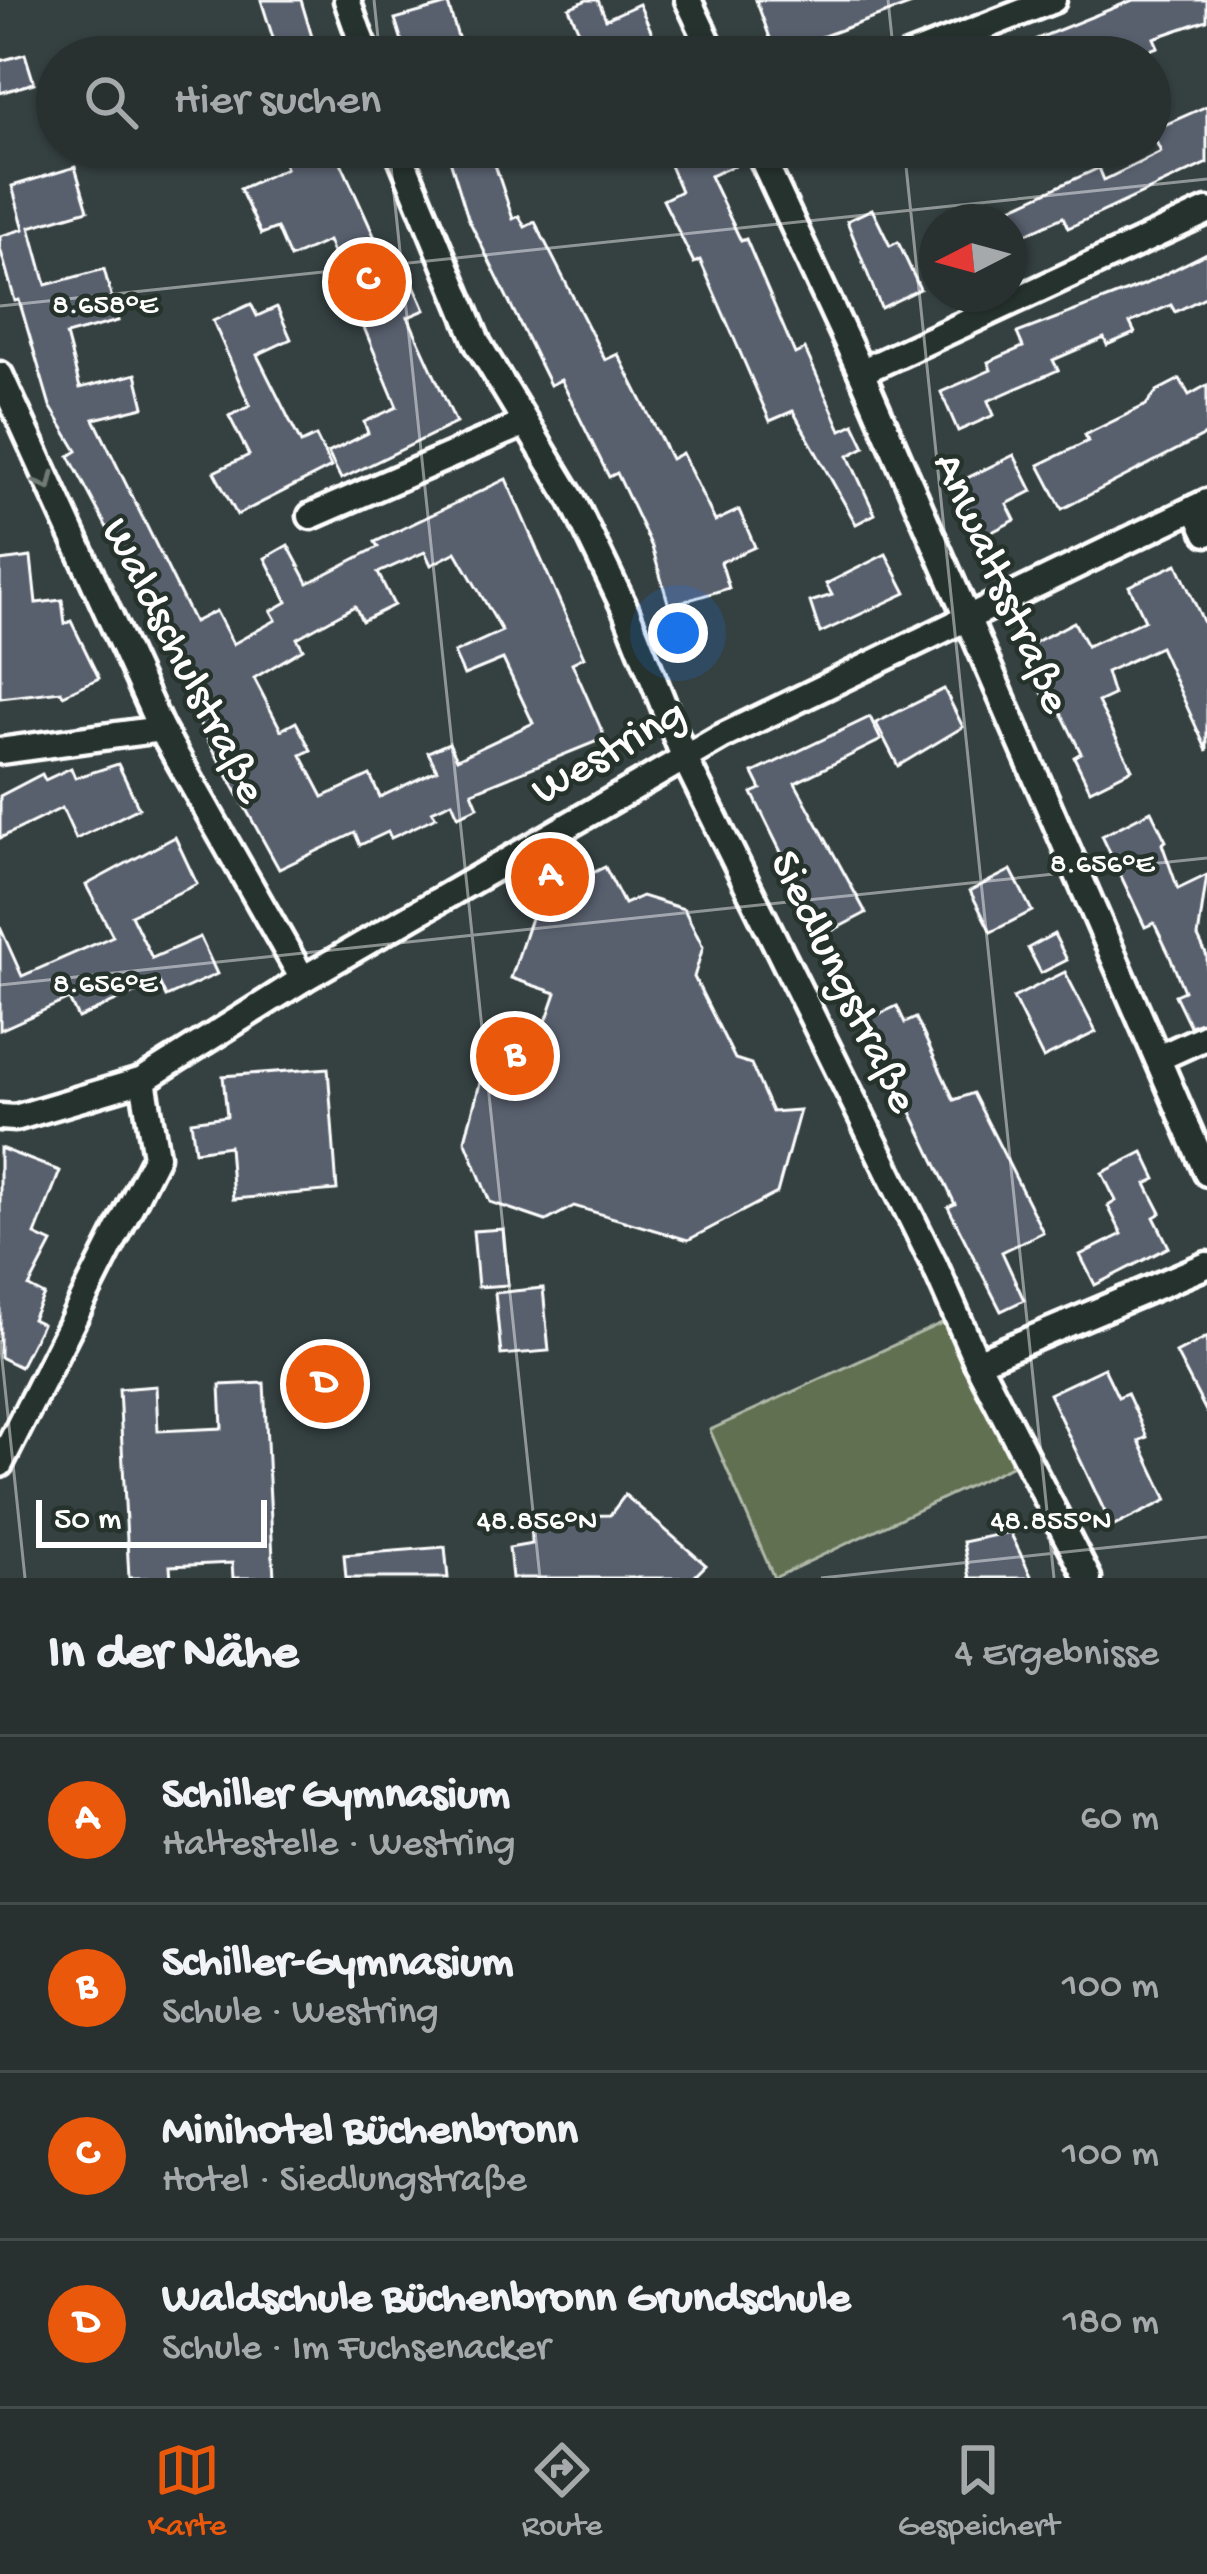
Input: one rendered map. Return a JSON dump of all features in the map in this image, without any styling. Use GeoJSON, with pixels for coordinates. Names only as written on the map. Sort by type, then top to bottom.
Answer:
{"type":"FeatureCollection","features":[{"type":"Feature","properties":{"kind":"street"},"geometry":{"type":"LineString","coordinates":[[347,0],[360,36]]}},
{"type":"Feature","properties":{"kind":"street"},"geometry":{"type":"LineString","coordinates":[[688,0],[705,36]]}},
{"type":"Feature","properties":{"kind":"street"},"geometry":{"type":"LineString","coordinates":[[961,36],[1053,0]]}},
{"type":"Feature","properties":{"kind":"street","name":"Siedlungstraße"},"geometry":{"type":"LineString","coordinates":[[404,168],[478,344],[573,501],[617,592],[685,758],[934,1264],[976,1362],[1088,1578]]}},
{"type":"Feature","properties":{"kind":"street","name":"Anwaltsstraße"},"geometry":{"type":"LineString","coordinates":[[767,168],[861,372],[1161,1057],[1207,1173]]}},
{"type":"Feature","properties":{"kind":"street"},"geometry":{"type":"LineString","coordinates":[[861,372],[1207,211]]}},
{"type":"Feature","properties":{"kind":"street","name":"Waldschulstraße"},"geometry":{"type":"LineString","coordinates":[[0,375],[160,729],[303,979]]}},
{"type":"Feature","properties":{"kind":"street"},"geometry":{"type":"LineString","coordinates":[[311,516],[523,424]]}},
{"type":"Feature","properties":{"kind":"street"},"geometry":{"type":"LineString","coordinates":[[1201,505],[1207,533]]}},
{"type":"Feature","properties":{"kind":"street","name":"Westring"},"geometry":{"type":"LineString","coordinates":[[0,1117],[15,1118],[143,1080],[303,979],[685,758],[1201,505]]}},
{"type":"Feature","properties":{"kind":"street"},"geometry":{"type":"LineString","coordinates":[[0,751],[160,729]]}},
{"type":"Feature","properties":{"kind":"street"},"geometry":{"type":"LineString","coordinates":[[1161,1057],[1207,1036]]}},
{"type":"Feature","properties":{"kind":"street"},"geometry":{"type":"LineString","coordinates":[[0,1464],[156,1156],[143,1080]]}},
{"type":"Feature","properties":{"kind":"street"},"geometry":{"type":"LineString","coordinates":[[976,1362],[1207,1265]]}},
{"type":"Feature","properties":{"kind":"green space"},"geometry":{"type":"Polygon","coordinates":[[[957,1316],[1028,1458],[774,1578],[710,1430],[957,1316]]]}},
{"type":"Feature","properties":{"kind":"building"},"geometry":{"type":"Polygon","coordinates":[[[261,0],[301,0],[312,36],[272,36],[261,0]]]}},
{"type":"Feature","properties":{"kind":"building"},"geometry":{"type":"Polygon","coordinates":[[[598,0],[606,19],[639,4],[653,36],[590,36],[588,32],[581,36],[569,8],[598,0]]]}},
{"type":"Feature","properties":{"kind":"building"},"geometry":{"type":"Polygon","coordinates":[[[756,0],[915,0],[824,36],[769,36],[756,0]]]}},
{"type":"Feature","properties":{"kind":"building"},"geometry":{"type":"Polygon","coordinates":[[[1133,0],[1207,0],[1207,20],[1160,36],[1044,36],[1133,0]]]}},
{"type":"Feature","properties":{"kind":"building"},"geometry":{"type":"Polygon","coordinates":[[[448,4],[458,36],[400,36],[395,19],[448,4]]]}},
{"type":"Feature","properties":{"kind":"building"},"geometry":{"type":"Polygon","coordinates":[[[25,54],[34,83],[0,93],[0,61],[25,54]]]}},
{"type":"Feature","properties":{"kind":"building"},"geometry":{"type":"Polygon","coordinates":[[[1207,106],[1207,163],[1068,228],[1063,217],[1027,234],[1027,204],[1020,204],[1099,168],[1104,180],[1128,168],[1171,168],[1171,122],[1207,106]]]}},
{"type":"Feature","properties":{"kind":"building"},"geometry":{"type":"Polygon","coordinates":[[[75,168],[88,210],[30,227],[46,285],[104,269],[118,321],[66,335],[80,388],[136,374],[144,407],[94,419],[194,622],[216,611],[233,644],[276,620],[271,611],[287,602],[265,558],[288,545],[308,583],[378,547],[375,542],[506,479],[584,657],[572,663],[605,738],[472,792],[478,807],[458,816],[452,802],[432,811],[436,817],[391,838],[388,832],[360,845],[355,833],[279,869],[204,733],[146,611],[150,609],[69,456],[77,451],[50,406],[0,248],[0,236],[24,229],[12,186],[75,168]],[[425,552],[378,573],[394,605],[362,621],[355,606],[297,638],[303,649],[254,678],[281,730],[296,722],[311,750],[301,755],[323,797],[370,775],[380,797],[437,770],[428,752],[449,743],[457,759],[533,723],[503,659],[464,675],[454,653],[502,631],[456,552],[431,565],[425,552]]]}},
{"type":"Feature","properties":{"kind":"building"},"geometry":{"type":"Polygon","coordinates":[[[286,168],[343,168],[399,291],[414,285],[425,310],[408,317],[456,423],[341,479],[328,453],[368,433],[364,422],[397,407],[328,241],[290,258],[277,228],[261,234],[240,189],[286,168]]]}},
{"type":"Feature","properties":{"kind":"building"},"geometry":{"type":"Polygon","coordinates":[[[453,168],[496,168],[513,219],[519,216],[525,227],[535,222],[605,360],[618,354],[671,459],[682,453],[715,521],[739,510],[755,547],[721,562],[729,588],[669,606],[652,547],[617,473],[609,477],[561,380],[550,385],[468,218],[453,168]]]}},
{"type":"Feature","properties":{"kind":"building"},"geometry":{"type":"Polygon","coordinates":[[[671,168],[729,168],[710,176],[741,241],[746,239],[795,354],[805,349],[841,430],[854,424],[865,447],[848,456],[875,514],[856,524],[793,411],[770,421],[700,260],[694,263],[663,200],[681,191],[671,168]]]}},
{"type":"Feature","properties":{"kind":"building"},"geometry":{"type":"Polygon","coordinates":[[[872,209],[890,246],[898,242],[919,289],[881,308],[847,221],[872,209]]]}},
{"type":"Feature","properties":{"kind":"building"},"geometry":{"type":"Polygon","coordinates":[[[1207,253],[1207,296],[1175,312],[1171,305],[1130,323],[1135,333],[1107,345],[1104,338],[1053,360],[1058,370],[988,401],[994,415],[958,431],[941,392],[991,370],[988,362],[1023,347],[1017,333],[1143,285],[1207,253]]]}},
{"type":"Feature","properties":{"kind":"building"},"geometry":{"type":"Polygon","coordinates":[[[251,304],[257,316],[277,307],[291,339],[257,355],[301,443],[316,436],[331,467],[237,515],[214,472],[249,455],[229,416],[250,406],[213,321],[251,304]]]}},
{"type":"Feature","properties":{"kind":"building"},"geometry":{"type":"Polygon","coordinates":[[[1180,379],[1189,395],[1207,385],[1207,434],[1062,509],[1039,465],[1088,441],[1085,435],[1146,405],[1157,391],[1180,379]]]}},
{"type":"Feature","properties":{"kind":"building"},"geometry":{"type":"Polygon","coordinates":[[[1014,455],[1032,491],[1007,504],[1015,520],[982,537],[955,484],[1014,455]]]}},
{"type":"Feature","properties":{"kind":"building"},"geometry":{"type":"Polygon","coordinates":[[[886,554],[906,593],[820,633],[810,602],[832,595],[826,584],[886,554]]]}},
{"type":"Feature","properties":{"kind":"building"},"geometry":{"type":"Polygon","coordinates":[[[31,557],[36,603],[62,600],[65,624],[71,621],[99,678],[63,695],[61,691],[0,698],[0,561],[31,557]]]}},
{"type":"Feature","properties":{"kind":"building"},"geometry":{"type":"Polygon","coordinates":[[[1177,564],[1207,630],[1207,751],[1160,647],[1106,672],[1113,695],[1098,702],[1132,769],[1090,790],[1074,757],[1081,753],[1056,702],[1049,706],[1036,681],[1045,675],[1030,645],[1074,622],[1087,646],[1145,620],[1129,586],[1177,564]]]}},
{"type":"Feature","properties":{"kind":"building"},"geometry":{"type":"Polygon","coordinates":[[[944,689],[963,727],[898,766],[876,723],[944,689]]]}},
{"type":"Feature","properties":{"kind":"building"},"geometry":{"type":"Polygon","coordinates":[[[870,717],[881,740],[795,783],[866,913],[822,936],[752,793],[761,789],[753,773],[870,717]]]}},
{"type":"Feature","properties":{"kind":"building"},"geometry":{"type":"Polygon","coordinates":[[[118,764],[139,808],[76,839],[62,808],[0,838],[0,796],[42,774],[45,780],[71,768],[75,778],[118,764]]]}},
{"type":"Feature","properties":{"kind":"building"},"geometry":{"type":"Polygon","coordinates":[[[1151,811],[1166,841],[1162,844],[1178,889],[1207,875],[1198,937],[1207,956],[1207,1020],[1190,1026],[1175,995],[1184,991],[1168,952],[1154,923],[1145,927],[1102,836],[1151,811]]]}},
{"type":"Feature","properties":{"kind":"building"},"geometry":{"type":"Polygon","coordinates":[[[175,837],[197,884],[131,915],[152,958],[200,937],[217,974],[166,997],[159,982],[78,1018],[69,999],[0,1030],[0,927],[22,976],[113,936],[86,885],[175,837]]]}},
{"type":"Feature","properties":{"kind":"building"},"geometry":{"type":"Polygon","coordinates":[[[605,867],[624,904],[642,896],[684,909],[703,947],[694,977],[735,1059],[751,1064],[772,1112],[800,1110],[777,1193],[688,1240],[574,1206],[546,1221],[490,1202],[465,1140],[480,1083],[535,1053],[556,993],[511,978],[537,900],[605,867]]]}},
{"type":"Feature","properties":{"kind":"building"},"geometry":{"type":"Polygon","coordinates":[[[1011,870],[1032,911],[991,932],[970,891],[1011,870]]]}},
{"type":"Feature","properties":{"kind":"building"},"geometry":{"type":"Polygon","coordinates":[[[1054,934],[1067,960],[1041,973],[1028,948],[1054,934]]]}},
{"type":"Feature","properties":{"kind":"building"},"geometry":{"type":"Polygon","coordinates":[[[1065,972],[1096,1032],[1043,1058],[1013,998],[1065,972]]]}},
{"type":"Feature","properties":{"kind":"building"},"geometry":{"type":"Polygon","coordinates":[[[897,1006],[905,1023],[916,1018],[954,1100],[973,1093],[1043,1232],[1002,1252],[1024,1300],[1001,1311],[948,1207],[955,1204],[901,1091],[894,1094],[864,1021],[897,1006]]]}},
{"type":"Feature","properties":{"kind":"building"},"geometry":{"type":"Polygon","coordinates":[[[328,1068],[337,1190],[233,1199],[229,1146],[195,1151],[191,1121],[227,1116],[223,1076],[328,1068]]]}},
{"type":"Feature","properties":{"kind":"building"},"geometry":{"type":"Polygon","coordinates":[[[0,1148],[60,1171],[35,1235],[52,1243],[29,1287],[44,1295],[32,1319],[42,1324],[20,1367],[0,1357],[0,1148]]]}},
{"type":"Feature","properties":{"kind":"building"},"geometry":{"type":"Polygon","coordinates":[[[1143,1152],[1156,1179],[1146,1184],[1161,1213],[1154,1217],[1169,1247],[1095,1285],[1080,1255],[1122,1234],[1108,1206],[1116,1201],[1102,1173],[1143,1152]]]}},
{"type":"Feature","properties":{"kind":"building"},"geometry":{"type":"Polygon","coordinates":[[[503,1229],[508,1285],[478,1287],[473,1231],[503,1229]]]}},
{"type":"Feature","properties":{"kind":"building"},"geometry":{"type":"Polygon","coordinates":[[[543,1288],[549,1351],[501,1355],[495,1293],[543,1288]]]}},
{"type":"Feature","properties":{"kind":"building"},"geometry":{"type":"Polygon","coordinates":[[[1207,1337],[1207,1413],[1176,1353],[1207,1337]]]}},
{"type":"Feature","properties":{"kind":"building"},"geometry":{"type":"Polygon","coordinates":[[[1104,1368],[1118,1397],[1127,1393],[1147,1437],[1139,1441],[1167,1500],[1112,1527],[1049,1394],[1104,1368]]]}},
{"type":"Feature","properties":{"kind":"building"},"geometry":{"type":"Polygon","coordinates":[[[264,1383],[274,1578],[233,1578],[232,1563],[170,1566],[171,1578],[129,1578],[119,1389],[156,1386],[158,1431],[222,1428],[220,1385],[264,1383]]]}},
{"type":"Feature","properties":{"kind":"building"},"geometry":{"type":"Polygon","coordinates":[[[625,1495],[706,1565],[693,1578],[512,1578],[509,1548],[532,1544],[530,1530],[564,1528],[563,1516],[610,1515],[625,1495]]]}},
{"type":"Feature","properties":{"kind":"building"},"geometry":{"type":"Polygon","coordinates":[[[1010,1532],[1032,1578],[970,1578],[963,1542],[1010,1532]]]}},
{"type":"Feature","properties":{"kind":"building"},"geometry":{"type":"Polygon","coordinates":[[[445,1547],[448,1578],[346,1578],[344,1555],[445,1547]]]}},
{"type":"Feature","properties":{"kind":"place","name":"Minihotel Büchenbronn"},"geometry":{"type":"Point","coordinates":[367,282]}},
{"type":"Feature","properties":{"kind":"place","name":"Schiller Gymnasium"},"geometry":{"type":"Point","coordinates":[550,877]}},
{"type":"Feature","properties":{"kind":"place","name":"Schiller-Gymnasium"},"geometry":{"type":"Point","coordinates":[515,1056]}},
{"type":"Feature","properties":{"kind":"place","name":"Waldschule Büchenbronn Grundschule"},"geometry":{"type":"Point","coordinates":[325,1384]}}]}
